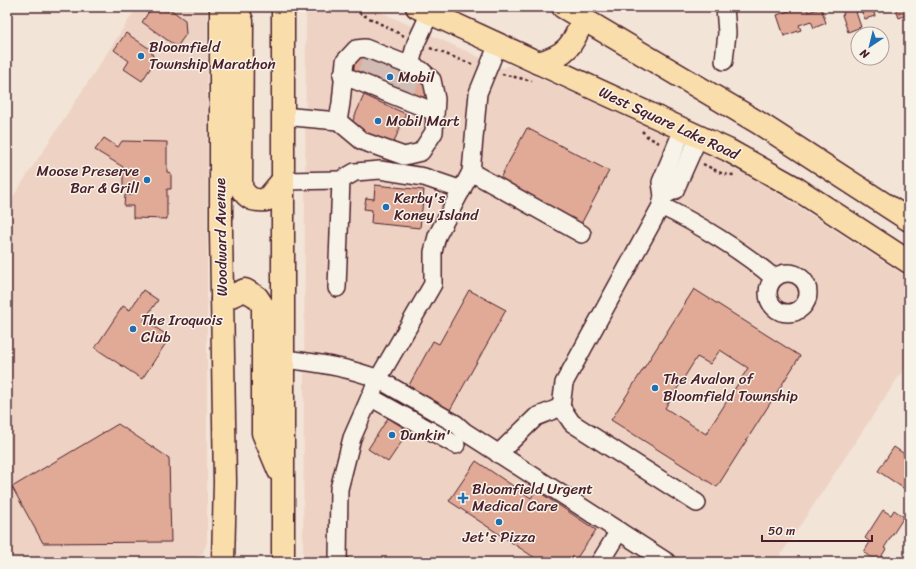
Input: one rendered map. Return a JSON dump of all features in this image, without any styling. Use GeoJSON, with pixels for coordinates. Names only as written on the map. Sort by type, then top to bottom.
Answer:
{"type":"FeatureCollection","features":[{"type":"Feature","properties":{"kind":"main road","name":"Woodward Avenue"},"geometry":{"type":"LineString","coordinates":[[221,7],[222,300],[225,482],[223,562]]}},
{"type":"Feature","properties":{"kind":"main road"},"geometry":{"type":"LineString","coordinates":[[236,7],[242,21],[241,188],[248,198],[256,201],[266,200],[282,181]]}},
{"type":"Feature","properties":{"kind":"main road"},"geometry":{"type":"LineString","coordinates":[[283,7],[283,562]]}},
{"type":"Feature","properties":{"kind":"main road"},"geometry":{"type":"LineString","coordinates":[[563,7],[587,13],[909,220]]}},
{"type":"Feature","properties":{"kind":"main road","name":"West Square Lake Road"},"geometry":{"type":"LineString","coordinates":[[424,10],[691,132],[751,162],[794,186],[909,262]]}},
{"type":"Feature","properties":{"kind":"main road"},"geometry":{"type":"LineString","coordinates":[[538,63],[551,59],[566,51],[575,39],[587,13]]}},
{"type":"Feature","properties":{"kind":"main road"},"geometry":{"type":"LineString","coordinates":[[222,300],[245,290],[257,297],[263,306],[263,433],[282,480]]}},
{"type":"Feature","properties":{"kind":"street"},"geometry":{"type":"LineString","coordinates":[[724,61],[727,33],[725,7]]}},
{"type":"Feature","properties":{"kind":"street"},"geometry":{"type":"LineString","coordinates":[[389,75],[416,43],[424,10]]}},
{"type":"Feature","properties":{"kind":"street"},"geometry":{"type":"LineString","coordinates":[[338,562],[339,489],[341,476],[352,438],[378,379],[433,284],[433,252],[437,236],[471,172],[478,93],[498,44]]}},
{"type":"Feature","properties":{"kind":"street"},"geometry":{"type":"LineString","coordinates":[[338,121],[341,103],[342,75],[345,61],[356,49],[366,48],[389,75],[435,112]]}},
{"type":"Feature","properties":{"kind":"street"},"geometry":{"type":"LineString","coordinates":[[282,116],[338,121],[362,141],[404,156],[421,152],[434,132],[436,99],[432,80],[421,70],[389,75],[342,75]]}},
{"type":"Feature","properties":{"kind":"street"},"geometry":{"type":"LineString","coordinates":[[691,132],[660,182],[662,201],[564,383],[561,407],[572,423],[697,503]]}},
{"type":"Feature","properties":{"kind":"street"},"geometry":{"type":"LineString","coordinates":[[282,181],[341,180],[355,172],[380,170],[424,177],[462,190]]}},
{"type":"Feature","properties":{"kind":"street"},"geometry":{"type":"LineString","coordinates":[[471,172],[582,234]]}},
{"type":"Feature","properties":{"kind":"street"},"geometry":{"type":"LineString","coordinates":[[337,288],[341,180]]}},
{"type":"Feature","properties":{"kind":"street"},"geometry":{"type":"LineString","coordinates":[[662,201],[680,215],[747,257],[774,278]]}},
{"type":"Feature","properties":{"kind":"street"},"geometry":{"type":"LineString","coordinates":[[282,359],[312,362],[366,374],[378,379],[456,424],[465,432],[498,454],[667,562]]}},
{"type":"Feature","properties":{"kind":"street"},"geometry":{"type":"LineString","coordinates":[[370,397],[456,445]]}},
{"type":"Feature","properties":{"kind":"street"},"geometry":{"type":"LineString","coordinates":[[498,454],[536,417],[561,407]]}},
{"type":"Feature","properties":{"kind":"street"},"geometry":{"type":"LineString","coordinates":[[421,425],[430,409]]}},
{"type":"Feature","properties":{"kind":"street"},"geometry":{"type":"LineString","coordinates":[[600,562],[619,531]]}},
{"type":"Feature","properties":{"kind":"path"},"geometry":{"type":"LineString","coordinates":[[348,7],[416,43]]}},
{"type":"Feature","properties":{"kind":"shaded area"},"geometry":{"type":"Polygon","coordinates":[[[137,7],[207,7],[207,542],[203,553],[192,559],[30,562],[7,555],[7,206],[137,7]]]}},
{"type":"Feature","properties":{"kind":"shaded area"},"geometry":{"type":"Polygon","coordinates":[[[306,7],[370,7],[503,68],[510,65],[604,107],[715,158],[765,185],[909,278],[909,361],[776,562],[303,562],[306,7]]]}},
{"type":"Feature","properties":{"kind":"building"},"geometry":{"type":"Polygon","coordinates":[[[152,7],[167,7],[185,20],[186,34],[177,47],[142,22],[152,7]]]}},
{"type":"Feature","properties":{"kind":"building"},"geometry":{"type":"Polygon","coordinates":[[[800,7],[807,7],[808,12],[821,8],[826,23],[814,28],[811,21],[799,25],[801,30],[784,36],[777,15],[800,7]]]}},
{"type":"Feature","properties":{"kind":"building"},"geometry":{"type":"Polygon","coordinates":[[[841,7],[872,7],[875,16],[865,19],[861,10],[856,12],[861,26],[850,26],[850,31],[848,32],[842,15],[844,14],[841,7]]]}},
{"type":"Feature","properties":{"kind":"building"},"geometry":{"type":"Polygon","coordinates":[[[895,7],[909,7],[909,14],[899,18],[895,7]]]}},
{"type":"Feature","properties":{"kind":"building"},"geometry":{"type":"Polygon","coordinates":[[[126,33],[150,49],[155,61],[142,81],[124,69],[129,61],[114,50],[126,33]]]}},
{"type":"Feature","properties":{"kind":"building","name":"Mobil"},"geometry":{"type":"Polygon","coordinates":[[[358,52],[429,85],[422,101],[350,68],[358,52]]]}},
{"type":"Feature","properties":{"kind":"building","name":"Mobil Mart"},"geometry":{"type":"Polygon","coordinates":[[[364,95],[406,114],[392,146],[350,127],[364,95]]]}},
{"type":"Feature","properties":{"kind":"building"},"geometry":{"type":"Polygon","coordinates":[[[527,128],[609,171],[580,226],[498,182],[527,128]]]}},
{"type":"Feature","properties":{"kind":"building","name":"Moose Preserve Bar & Grill"},"geometry":{"type":"Polygon","coordinates":[[[104,138],[118,147],[122,141],[167,142],[167,172],[171,173],[171,189],[167,189],[167,219],[133,218],[133,206],[124,206],[125,195],[132,195],[132,187],[123,187],[123,167],[95,150],[104,138]]]}},
{"type":"Feature","properties":{"kind":"building"},"geometry":{"type":"Polygon","coordinates":[[[375,185],[424,190],[420,228],[371,223],[372,210],[364,209],[366,198],[374,199],[375,185]]]}},
{"type":"Feature","properties":{"kind":"building","name":"The Avalon of Bloomfield Township"},"geometry":{"type":"Polygon","coordinates":[[[694,289],[800,356],[717,487],[611,420],[694,289]],[[720,350],[710,364],[697,357],[665,408],[706,434],[748,368],[720,350]]]}},
{"type":"Feature","properties":{"kind":"building","name":"The Iroquois Club"},"geometry":{"type":"Polygon","coordinates":[[[143,290],[158,300],[144,320],[170,337],[142,379],[95,348],[123,306],[130,310],[143,290]]]}},
{"type":"Feature","properties":{"kind":"building"},"geometry":{"type":"Polygon","coordinates":[[[469,290],[506,310],[450,410],[408,387],[433,341],[439,344],[469,290]]]}},
{"type":"Feature","properties":{"kind":"building"},"geometry":{"type":"Polygon","coordinates":[[[388,418],[409,431],[388,462],[368,449],[388,418]]]}},
{"type":"Feature","properties":{"kind":"building"},"geometry":{"type":"Polygon","coordinates":[[[118,424],[169,458],[171,542],[43,543],[12,487],[118,424]]]}},
{"type":"Feature","properties":{"kind":"building"},"geometry":{"type":"Polygon","coordinates":[[[894,447],[909,457],[909,461],[903,469],[909,473],[909,492],[878,471],[894,447]]]}},
{"type":"Feature","properties":{"kind":"building"},"geometry":{"type":"Polygon","coordinates":[[[476,461],[531,498],[536,490],[596,530],[574,562],[541,562],[449,501],[476,461]]]}},
{"type":"Feature","properties":{"kind":"building"},"geometry":{"type":"Polygon","coordinates":[[[883,510],[891,515],[894,510],[904,517],[884,548],[886,549],[878,562],[864,552],[870,542],[865,538],[883,510]]]}},
{"type":"Feature","properties":{"kind":"tunnel"},"geometry":{"type":"LineString","coordinates":[[366,73],[372,60]]}},
{"type":"Feature","properties":{"kind":"tunnel"},"geometry":{"type":"LineString","coordinates":[[378,78],[385,66]]}},
{"type":"Feature","properties":{"kind":"tunnel"},"geometry":{"type":"LineString","coordinates":[[391,84],[397,72]]}},
{"type":"Feature","properties":{"kind":"tunnel"},"geometry":{"type":"LineString","coordinates":[[406,90],[411,78]]}},
{"type":"Feature","properties":{"kind":"place","name":"Bloomfield Township Marathon"},"geometry":{"type":"Point","coordinates":[141,56]}},
{"type":"Feature","properties":{"kind":"place","name":"Mobil"},"geometry":{"type":"Point","coordinates":[390,77]}},
{"type":"Feature","properties":{"kind":"place","name":"Mobil Mart"},"geometry":{"type":"Point","coordinates":[378,121]}},
{"type":"Feature","properties":{"kind":"place","name":"Moose Preserve Bar & Grill"},"geometry":{"type":"Point","coordinates":[147,180]}},
{"type":"Feature","properties":{"kind":"place","name":"Kerby's Koney Island"},"geometry":{"type":"Point","coordinates":[386,207]}},
{"type":"Feature","properties":{"kind":"place","name":"The Iroquois Club"},"geometry":{"type":"Point","coordinates":[133,329]}},
{"type":"Feature","properties":{"kind":"place","name":"The Avalon of Bloomfield Township"},"geometry":{"type":"Point","coordinates":[655,388]}},
{"type":"Feature","properties":{"kind":"place","name":"Dunkin'"},"geometry":{"type":"Point","coordinates":[392,435]}},
{"type":"Feature","properties":{"kind":"place","name":"Bloomfield Urgent Medical Care"},"geometry":{"type":"Point","coordinates":[463,498]}},
{"type":"Feature","properties":{"kind":"place","name":"Jet's Pizza"},"geometry":{"type":"Point","coordinates":[499,522]}}]}
